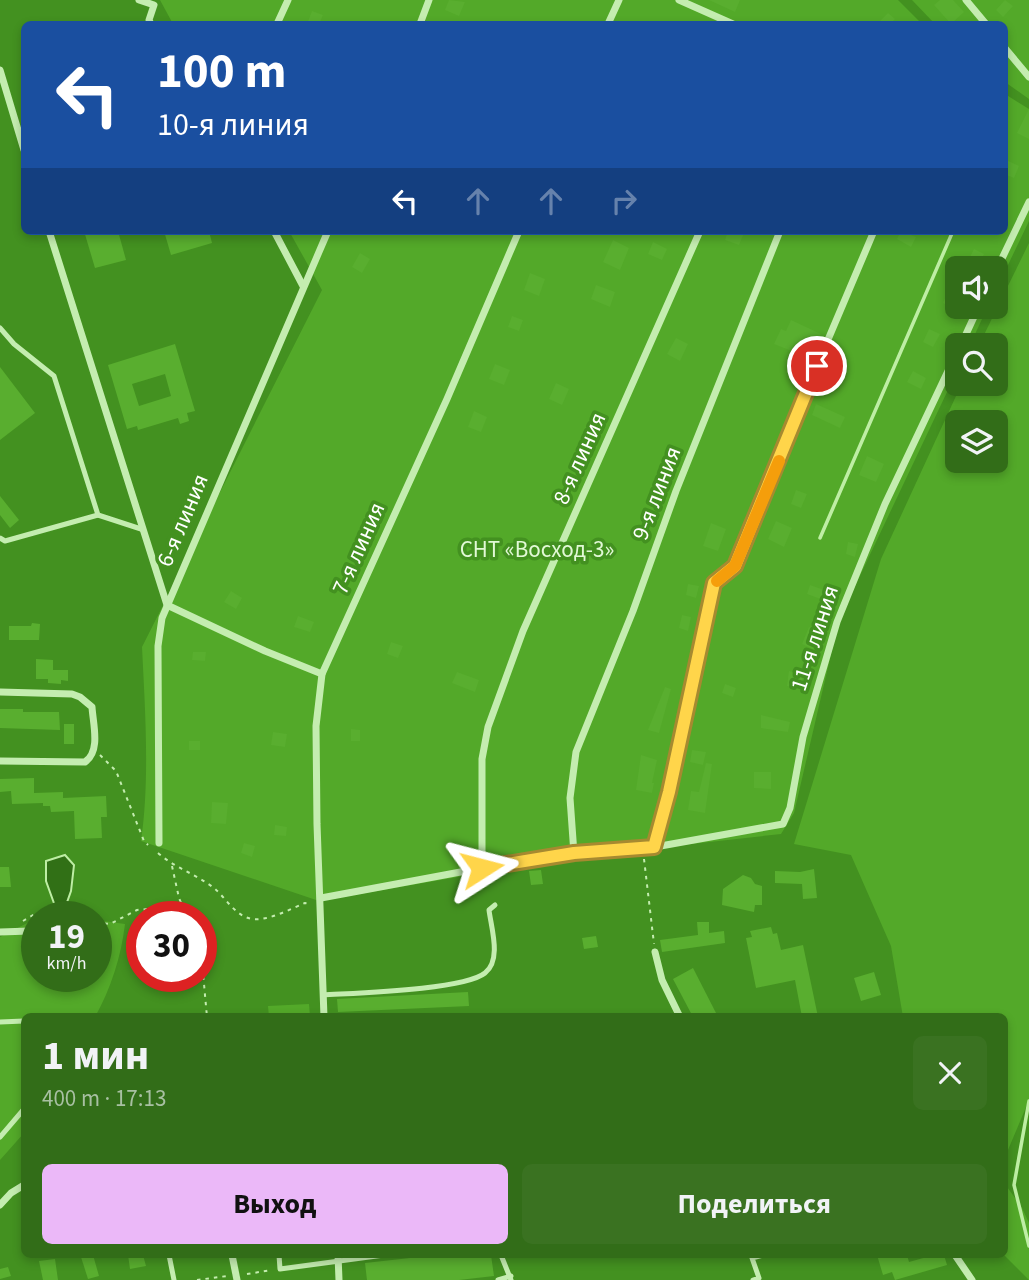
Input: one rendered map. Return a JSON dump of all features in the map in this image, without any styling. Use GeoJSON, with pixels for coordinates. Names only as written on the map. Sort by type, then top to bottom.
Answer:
{"type":"FeatureCollection","features":[{"type":"Feature","properties":{"kind":"street"},"geometry":{"type":"LineString","coordinates":[[139,0],[155,2],[150,21]]}},
{"type":"Feature","properties":{"kind":"street"},"geometry":{"type":"LineString","coordinates":[[278,21],[288,0]]}},
{"type":"Feature","properties":{"kind":"street"},"geometry":{"type":"LineString","coordinates":[[421,21],[429,0]]}},
{"type":"Feature","properties":{"kind":"street"},"geometry":{"type":"LineString","coordinates":[[609,21],[619,0]]}},
{"type":"Feature","properties":{"kind":"street"},"geometry":{"type":"LineString","coordinates":[[679,0],[726,21]]}},
{"type":"Feature","properties":{"kind":"street"},"geometry":{"type":"LineString","coordinates":[[966,0],[984,21]]}},
{"type":"Feature","properties":{"kind":"street"},"geometry":{"type":"LineString","coordinates":[[1008,52],[1029,77]]}},
{"type":"Feature","properties":{"kind":"street"},"geometry":{"type":"LineString","coordinates":[[0,70],[21,140]]}},
{"type":"Feature","properties":{"kind":"street"},"geometry":{"type":"LineString","coordinates":[[1003,256],[1029,202]]}},
{"type":"Feature","properties":{"kind":"street"},"geometry":{"type":"LineString","coordinates":[[50,235],[167,606],[322,674]]}},
{"type":"Feature","properties":{"kind":"street"},"geometry":{"type":"LineString","coordinates":[[276,235],[303,286]]}},
{"type":"Feature","properties":{"kind":"street","name":"6-я линия"},"geometry":{"type":"LineString","coordinates":[[159,843],[158,646],[162,618],[326,235]]}},
{"type":"Feature","properties":{"kind":"street","name":"7-я линия"},"geometry":{"type":"LineString","coordinates":[[324,1013],[316,726],[322,674],[447,399],[517,235]]}},
{"type":"Feature","properties":{"kind":"street","name":"8-я линия"},"geometry":{"type":"LineString","coordinates":[[482,868],[482,759],[488,727],[523,631],[698,235]]}},
{"type":"Feature","properties":{"kind":"street","name":"9-я линия"},"geometry":{"type":"LineString","coordinates":[[574,853],[570,798],[576,752],[777,235]]}},
{"type":"Feature","properties":{"kind":"street"},"geometry":{"type":"LineString","coordinates":[[321,902],[482,868],[574,853],[654,847],[669,792],[714,583],[735,566],[872,235]]}},
{"type":"Feature","properties":{"kind":"street","name":"11-я линия"},"geometry":{"type":"LineString","coordinates":[[654,847],[783,824],[790,808],[803,737],[837,622],[885,504],[945,377]]}},
{"type":"Feature","properties":{"kind":"street"},"geometry":{"type":"LineString","coordinates":[[0,692],[80,696],[92,707],[95,750],[85,762],[0,761]]}},
{"type":"Feature","properties":{"kind":"street"},"geometry":{"type":"LineString","coordinates":[[655,952],[662,980],[678,1013]]}},
{"type":"Feature","properties":{"kind":"street"},"geometry":{"type":"LineString","coordinates":[[0,1205],[21,1187]]}},
{"type":"Feature","properties":{"kind":"street"},"geometry":{"type":"LineString","coordinates":[[233,1258],[237,1280]]}},
{"type":"Feature","properties":{"kind":"street"},"geometry":{"type":"LineString","coordinates":[[338,1258],[339,1280]]}},
{"type":"Feature","properties":{"kind":"street"},"geometry":{"type":"LineString","coordinates":[[958,1258],[972,1280]]}},
{"type":"Feature","properties":{"kind":"lane"},"geometry":{"type":"LineString","coordinates":[[0,328],[14,344],[54,376],[98,515]]}},
{"type":"Feature","properties":{"kind":"lane"},"geometry":{"type":"LineString","coordinates":[[0,538],[5,541],[98,515],[141,529]]}},
{"type":"Feature","properties":{"kind":"lane"},"geometry":{"type":"LineString","coordinates":[[323,995],[397,991],[461,982],[485,973],[491,965],[494,951],[489,910],[495,905]]}},
{"type":"Feature","properties":{"kind":"lane"},"geometry":{"type":"LineString","coordinates":[[0,1022],[21,1021]]}},
{"type":"Feature","properties":{"kind":"lane"},"geometry":{"type":"LineString","coordinates":[[0,1137],[21,1112]]}},
{"type":"Feature","properties":{"kind":"lane"},"geometry":{"type":"LineString","coordinates":[[170,1258],[174,1280]]}},
{"type":"Feature","properties":{"kind":"lane"},"geometry":{"type":"LineString","coordinates":[[279,1258],[280,1269],[338,1258]]}},
{"type":"Feature","properties":{"kind":"lane"},"geometry":{"type":"LineString","coordinates":[[498,1280],[511,1278],[502,1258]]}},
{"type":"Feature","properties":{"kind":"lane"},"geometry":{"type":"LineString","coordinates":[[752,1258],[759,1278],[753,1280]]}},
{"type":"Feature","properties":{"kind":"path"},"geometry":{"type":"LineString","coordinates":[[95,750],[116,771],[144,841],[172,865],[198,877],[215,889],[237,912],[252,919],[270,917],[305,903],[321,902]]}},
{"type":"Feature","properties":{"kind":"path"},"geometry":{"type":"LineString","coordinates":[[644,854],[655,952]]}},
{"type":"Feature","properties":{"kind":"path"},"geometry":{"type":"LineString","coordinates":[[172,865],[181,901]]}},
{"type":"Feature","properties":{"kind":"path"},"geometry":{"type":"LineString","coordinates":[[4,932],[21,922]]}},
{"type":"Feature","properties":{"kind":"path"},"geometry":{"type":"LineString","coordinates":[[205,992],[207,1013]]}},
{"type":"Feature","properties":{"kind":"green space"},"geometry":{"type":"Polygon","coordinates":[[[160,0],[898,0],[919,21],[171,21],[160,0]]]}},
{"type":"Feature","properties":{"kind":"green space"},"geometry":{"type":"Polygon","coordinates":[[[912,0],[1029,0],[1029,99],[1008,84],[1008,21],[932,21],[912,0]]]}},
{"type":"Feature","properties":{"kind":"green space","name":"СНТ «Восход-3»"},"geometry":{"type":"Polygon","coordinates":[[[1008,96],[1029,109],[1029,221],[1008,265],[1008,256],[945,256],[945,319],[982,319],[976,333],[945,333],[945,396],[839,620],[794,813],[781,834],[573,857],[319,901],[141,841],[146,769],[142,647],[322,290],[291,235],[1008,235],[1008,96]]]}},
{"type":"Feature","properties":{"kind":"green space"},"geometry":{"type":"Polygon","coordinates":[[[1029,243],[1029,1100],[1008,1150],[1008,1013],[902,1013],[891,946],[851,855],[794,844],[881,559],[945,420],[945,473],[1008,473],[1008,410],[950,410],[956,396],[1008,396],[1008,333],[985,333],[992,319],[1008,319],[1008,286],[1029,243]]]}},
{"type":"Feature","properties":{"kind":"green space"},"geometry":{"type":"Polygon","coordinates":[[[112,922],[125,924],[112,978],[112,922]]]}},
{"type":"Feature","properties":{"kind":"green space"},"geometry":{"type":"Polygon","coordinates":[[[21,926],[21,992],[107,992],[97,1013],[21,1013],[21,1136],[0,1160],[0,937],[21,926]]]}},
{"type":"Feature","properties":{"kind":"green space"},"geometry":{"type":"Polygon","coordinates":[[[309,1004],[310,1013],[269,1013],[268,1006],[309,1004]]]}},
{"type":"Feature","properties":{"kind":"green space"},"geometry":{"type":"Polygon","coordinates":[[[1008,1188],[1029,1223],[1029,1280],[1007,1258],[1008,1188]]]}},
{"type":"Feature","properties":{"kind":"shaded area"},"geometry":{"type":"Polygon","coordinates":[[[65,855],[74,865],[67,901],[53,901],[46,881],[46,861],[65,855]]]}},
{"type":"Feature","properties":{"kind":"building"},"geometry":{"type":"Polygon","coordinates":[[[449,0],[465,2],[459,16],[445,10],[449,0]]]}},
{"type":"Feature","properties":{"kind":"building"},"geometry":{"type":"Polygon","coordinates":[[[709,0],[740,0],[735,12],[709,0]]]}},
{"type":"Feature","properties":{"kind":"building"},"geometry":{"type":"Polygon","coordinates":[[[940,0],[953,0],[964,12],[954,21],[948,21],[934,5],[940,0]]]}},
{"type":"Feature","properties":{"kind":"building"},"geometry":{"type":"Polygon","coordinates":[[[1005,0],[1013,6],[1003,17],[996,10],[1005,0]]]}},
{"type":"Feature","properties":{"kind":"building"},"geometry":{"type":"Polygon","coordinates":[[[312,11],[323,15],[320,21],[308,21],[312,11]]]}},
{"type":"Feature","properties":{"kind":"building"},"geometry":{"type":"Polygon","coordinates":[[[888,13],[895,19],[893,21],[880,21],[888,13]]]}},
{"type":"Feature","properties":{"kind":"building"},"geometry":{"type":"Polygon","coordinates":[[[1029,109],[1029,139],[1017,133],[1029,109]]]}},
{"type":"Feature","properties":{"kind":"building"},"geometry":{"type":"Polygon","coordinates":[[[1008,161],[1019,166],[1014,178],[1008,176],[1008,161]]]}},
{"type":"Feature","properties":{"kind":"building"},"geometry":{"type":"Polygon","coordinates":[[[85,235],[119,235],[126,260],[95,268],[85,235]]]}},
{"type":"Feature","properties":{"kind":"building"},"geometry":{"type":"Polygon","coordinates":[[[165,235],[210,235],[212,243],[171,255],[165,235]]]}},
{"type":"Feature","properties":{"kind":"building"},"geometry":{"type":"Polygon","coordinates":[[[727,235],[743,235],[739,245],[725,240],[727,235]]]}},
{"type":"Feature","properties":{"kind":"building"},"geometry":{"type":"Polygon","coordinates":[[[899,235],[916,237],[911,247],[897,239],[899,235]]]}},
{"type":"Feature","properties":{"kind":"building"},"geometry":{"type":"Polygon","coordinates":[[[613,240],[629,248],[620,270],[603,262],[613,240]]]}},
{"type":"Feature","properties":{"kind":"building"},"geometry":{"type":"Polygon","coordinates":[[[653,242],[667,249],[662,260],[648,254],[653,242]]]}},
{"type":"Feature","properties":{"kind":"building"},"geometry":{"type":"Polygon","coordinates":[[[974,249],[984,254],[983,256],[970,256],[974,249]]]}},
{"type":"Feature","properties":{"kind":"building"},"geometry":{"type":"Polygon","coordinates":[[[360,253],[370,259],[362,273],[352,267],[360,253]]]}},
{"type":"Feature","properties":{"kind":"building"},"geometry":{"type":"Polygon","coordinates":[[[530,273],[545,279],[539,296],[524,290],[530,273]]]}},
{"type":"Feature","properties":{"kind":"building"},"geometry":{"type":"Polygon","coordinates":[[[596,285],[615,292],[610,307],[591,299],[596,285]]]}},
{"type":"Feature","properties":{"kind":"building"},"geometry":{"type":"Polygon","coordinates":[[[512,316],[523,320],[519,331],[508,327],[512,316]]]}},
{"type":"Feature","properties":{"kind":"building"},"geometry":{"type":"Polygon","coordinates":[[[791,320],[821,334],[817,343],[805,338],[799,354],[774,344],[781,329],[786,331],[791,320]]]}},
{"type":"Feature","properties":{"kind":"building"},"geometry":{"type":"Polygon","coordinates":[[[929,329],[940,334],[933,347],[923,342],[929,329]]]}},
{"type":"Feature","properties":{"kind":"building"},"geometry":{"type":"Polygon","coordinates":[[[676,338],[688,344],[680,361],[667,354],[676,338]]]}},
{"type":"Feature","properties":{"kind":"building"},"geometry":{"type":"Polygon","coordinates":[[[175,344],[195,411],[187,413],[189,421],[180,424],[178,418],[138,430],[137,426],[127,429],[108,365],[175,344]],[[165,374],[132,384],[139,406],[171,396],[165,374]]]}},
{"type":"Feature","properties":{"kind":"building"},"geometry":{"type":"Polygon","coordinates":[[[495,364],[510,370],[504,385],[489,379],[495,364]]]}},
{"type":"Feature","properties":{"kind":"building"},"geometry":{"type":"Polygon","coordinates":[[[0,367],[35,413],[0,440],[0,367]]]}},
{"type":"Feature","properties":{"kind":"building"},"geometry":{"type":"Polygon","coordinates":[[[913,371],[926,378],[921,389],[907,382],[913,371]]]}},
{"type":"Feature","properties":{"kind":"building"},"geometry":{"type":"Polygon","coordinates":[[[556,383],[569,389],[562,405],[549,399],[556,383]]]}},
{"type":"Feature","properties":{"kind":"building"},"geometry":{"type":"Polygon","coordinates":[[[816,404],[845,417],[840,428],[812,415],[816,404]]]}},
{"type":"Feature","properties":{"kind":"building"},"geometry":{"type":"Polygon","coordinates":[[[474,411],[487,417],[481,432],[468,427],[474,411]]]}},
{"type":"Feature","properties":{"kind":"building"},"geometry":{"type":"Polygon","coordinates":[[[867,456],[884,464],[876,482],[859,475],[867,456]]]}},
{"type":"Feature","properties":{"kind":"building"},"geometry":{"type":"Polygon","coordinates":[[[796,490],[807,494],[801,508],[791,504],[796,490]]]}},
{"type":"Feature","properties":{"kind":"building"},"geometry":{"type":"Polygon","coordinates":[[[0,496],[19,520],[10,528],[0,515],[0,496]]]}},
{"type":"Feature","properties":{"kind":"building"},"geometry":{"type":"Polygon","coordinates":[[[776,521],[792,528],[784,547],[768,539],[776,521]]]}},
{"type":"Feature","properties":{"kind":"building"},"geometry":{"type":"Polygon","coordinates":[[[711,523],[726,529],[718,551],[703,546],[711,523]]]}},
{"type":"Feature","properties":{"kind":"building"},"geometry":{"type":"Polygon","coordinates":[[[848,542],[858,544],[855,557],[846,554],[848,542]]]}},
{"type":"Feature","properties":{"kind":"building"},"geometry":{"type":"Polygon","coordinates":[[[688,584],[699,586],[696,598],[686,595],[688,584]]]}},
{"type":"Feature","properties":{"kind":"building"},"geometry":{"type":"Polygon","coordinates":[[[810,585],[830,592],[826,601],[807,594],[810,585]]]}},
{"type":"Feature","properties":{"kind":"building"},"geometry":{"type":"Polygon","coordinates":[[[231,591],[242,598],[236,609],[224,602],[231,591]]]}},
{"type":"Feature","properties":{"kind":"building"},"geometry":{"type":"Polygon","coordinates":[[[682,615],[691,617],[688,631],[679,628],[682,615]]]}},
{"type":"Feature","properties":{"kind":"building"},"geometry":{"type":"Polygon","coordinates":[[[298,616],[314,622],[310,632],[294,627],[298,616]]]}},
{"type":"Feature","properties":{"kind":"building"},"geometry":{"type":"Polygon","coordinates":[[[32,623],[40,624],[39,640],[9,640],[9,626],[31,626],[32,623]]]}},
{"type":"Feature","properties":{"kind":"building"},"geometry":{"type":"Polygon","coordinates":[[[809,627],[820,632],[813,649],[802,644],[809,627]]]}},
{"type":"Feature","properties":{"kind":"building"},"geometry":{"type":"Polygon","coordinates":[[[391,642],[403,646],[398,658],[387,654],[391,642]]]}},
{"type":"Feature","properties":{"kind":"building"},"geometry":{"type":"Polygon","coordinates":[[[193,652],[206,652],[205,661],[192,660],[193,652]]]}},
{"type":"Feature","properties":{"kind":"building"},"geometry":{"type":"Polygon","coordinates":[[[36,659],[53,660],[53,670],[68,670],[68,681],[61,680],[61,684],[48,683],[48,679],[36,679],[36,659]]]}},
{"type":"Feature","properties":{"kind":"building"},"geometry":{"type":"Polygon","coordinates":[[[789,671],[803,674],[801,688],[787,686],[789,671]]]}},
{"type":"Feature","properties":{"kind":"building"},"geometry":{"type":"Polygon","coordinates":[[[457,672],[479,680],[475,692],[452,683],[457,672]]]}},
{"type":"Feature","properties":{"kind":"building"},"geometry":{"type":"Polygon","coordinates":[[[725,684],[736,688],[733,697],[722,693],[725,684]]]}},
{"type":"Feature","properties":{"kind":"building"},"geometry":{"type":"Polygon","coordinates":[[[665,687],[671,689],[659,733],[648,730],[665,687]]]}},
{"type":"Feature","properties":{"kind":"building"},"geometry":{"type":"Polygon","coordinates":[[[0,709],[59,712],[60,730],[0,728],[0,709]]]}},
{"type":"Feature","properties":{"kind":"building"},"geometry":{"type":"Polygon","coordinates":[[[761,715],[790,722],[788,732],[761,728],[761,715]]]}},
{"type":"Feature","properties":{"kind":"building"},"geometry":{"type":"Polygon","coordinates":[[[64,724],[74,724],[74,744],[64,744],[64,724]]]}},
{"type":"Feature","properties":{"kind":"building"},"geometry":{"type":"Polygon","coordinates":[[[351,729],[360,730],[360,741],[351,741],[351,729]]]}},
{"type":"Feature","properties":{"kind":"building"},"geometry":{"type":"Polygon","coordinates":[[[273,732],[287,734],[285,747],[271,745],[273,732]]]}},
{"type":"Feature","properties":{"kind":"building"},"geometry":{"type":"Polygon","coordinates":[[[189,741],[200,741],[200,750],[189,750],[189,741]]]}},
{"type":"Feature","properties":{"kind":"building"},"geometry":{"type":"Polygon","coordinates":[[[692,750],[706,752],[703,765],[690,762],[692,750]]]}},
{"type":"Feature","properties":{"kind":"building"},"geometry":{"type":"Polygon","coordinates":[[[641,755],[657,760],[652,793],[636,790],[641,755]]]}},
{"type":"Feature","properties":{"kind":"building"},"geometry":{"type":"Polygon","coordinates":[[[706,763],[712,764],[705,813],[688,810],[691,791],[699,792],[706,763]]]}},
{"type":"Feature","properties":{"kind":"building"},"geometry":{"type":"Polygon","coordinates":[[[754,772],[771,772],[771,789],[754,788],[754,772]]]}},
{"type":"Feature","properties":{"kind":"building"},"geometry":{"type":"Polygon","coordinates":[[[34,778],[34,793],[63,792],[63,798],[106,796],[107,817],[101,817],[102,838],[75,839],[74,811],[51,812],[50,806],[43,806],[43,803],[12,804],[11,791],[0,792],[0,779],[34,778]]]}},
{"type":"Feature","properties":{"kind":"building"},"geometry":{"type":"Polygon","coordinates":[[[212,802],[228,803],[226,824],[211,823],[212,802]]]}},
{"type":"Feature","properties":{"kind":"building"},"geometry":{"type":"Polygon","coordinates":[[[275,825],[287,827],[286,836],[274,835],[275,825]]]}},
{"type":"Feature","properties":{"kind":"building"},"geometry":{"type":"Polygon","coordinates":[[[244,843],[255,846],[252,857],[241,853],[244,843]]]}},
{"type":"Feature","properties":{"kind":"building"},"geometry":{"type":"Polygon","coordinates":[[[0,867],[9,867],[11,887],[0,887],[0,867]]]}},
{"type":"Feature","properties":{"kind":"building"},"geometry":{"type":"Polygon","coordinates":[[[814,869],[817,898],[803,899],[802,884],[775,883],[775,871],[800,872],[814,869]]]}},
{"type":"Feature","properties":{"kind":"building"},"geometry":{"type":"Polygon","coordinates":[[[541,870],[543,884],[531,885],[529,871],[541,870]]]}},
{"type":"Feature","properties":{"kind":"building"},"geometry":{"type":"Polygon","coordinates":[[[743,875],[762,886],[762,905],[755,905],[754,912],[722,905],[723,889],[743,875]]]}},
{"type":"Feature","properties":{"kind":"building"},"geometry":{"type":"Polygon","coordinates":[[[697,922],[709,922],[709,933],[724,931],[725,943],[662,952],[660,940],[698,935],[697,922]]]}},
{"type":"Feature","properties":{"kind":"building"},"geometry":{"type":"Polygon","coordinates":[[[771,927],[773,934],[777,933],[781,950],[803,945],[817,1013],[801,1013],[795,980],[756,988],[746,938],[752,937],[750,931],[771,927]]]}},
{"type":"Feature","properties":{"kind":"building"},"geometry":{"type":"Polygon","coordinates":[[[596,936],[598,947],[584,949],[582,938],[596,936]]]}},
{"type":"Feature","properties":{"kind":"building"},"geometry":{"type":"Polygon","coordinates":[[[693,968],[716,1013],[691,1013],[673,979],[693,968]]]}},
{"type":"Feature","properties":{"kind":"building"},"geometry":{"type":"Polygon","coordinates":[[[874,972],[881,995],[861,1001],[854,978],[874,972]]]}},
{"type":"Feature","properties":{"kind":"building"},"geometry":{"type":"Polygon","coordinates":[[[468,992],[469,1006],[338,1012],[337,999],[468,992]]]}},
{"type":"Feature","properties":{"kind":"building"},"geometry":{"type":"Polygon","coordinates":[[[81,1258],[94,1258],[99,1276],[88,1279],[81,1258]]]}},
{"type":"Feature","properties":{"kind":"building"},"geometry":{"type":"Polygon","coordinates":[[[128,1258],[144,1258],[146,1266],[130,1269],[128,1258]]]}},
{"type":"Feature","properties":{"kind":"building"},"geometry":{"type":"Polygon","coordinates":[[[410,1258],[491,1258],[494,1276],[459,1280],[367,1280],[365,1263],[410,1258]]]}},
{"type":"Feature","properties":{"kind":"building"},"geometry":{"type":"Polygon","coordinates":[[[878,1258],[908,1258],[909,1262],[923,1258],[945,1258],[947,1265],[895,1280],[892,1272],[883,1275],[878,1258]]]}},
{"type":"Feature","properties":{"kind":"building"},"geometry":{"type":"Polygon","coordinates":[[[55,1259],[58,1280],[43,1280],[39,1261],[55,1259]]]}},
{"type":"Feature","properties":{"kind":"building"},"geometry":{"type":"Polygon","coordinates":[[[8,1267],[11,1276],[0,1279],[0,1269],[8,1267]]]}},
{"type":"Feature","properties":{"kind":"waterway"},"geometry":{"type":"LineString","coordinates":[[820,538],[951,235]]}},
{"type":"Feature","properties":{"kind":"waterway"},"geometry":{"type":"LineString","coordinates":[[1029,1101],[1014,1185],[1029,1246]]}},
{"type":"Feature","properties":{"kind":"slow traffic"},"geometry":{"type":"LineString","coordinates":[[717,581],[735,566],[779,461]]}},
{"type":"Feature","properties":{"kind":"route"},"geometry":{"type":"LineString","coordinates":[[482,868],[574,853],[654,847],[669,792],[714,583],[735,566],[817,366]]}}]}
